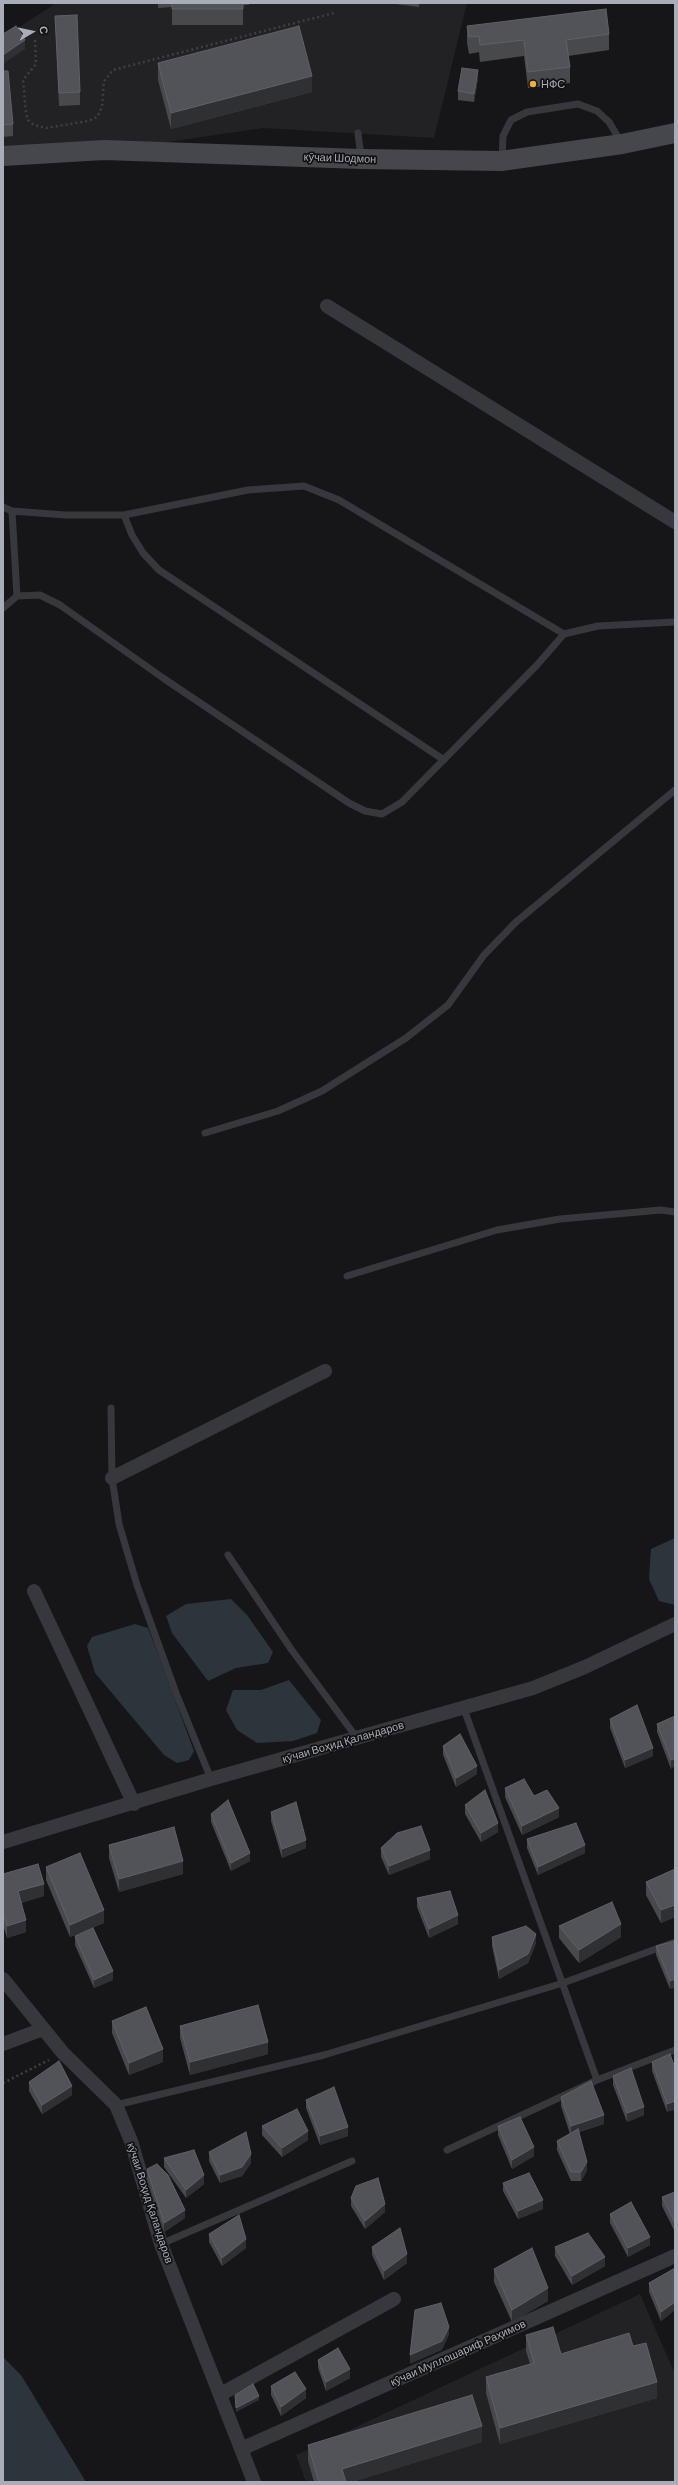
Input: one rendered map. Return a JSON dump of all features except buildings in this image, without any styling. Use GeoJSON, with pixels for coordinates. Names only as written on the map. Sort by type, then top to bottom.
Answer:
{"type":"FeatureCollection","features":[{"type":"Feature","properties":{"kind":"main road","name":"кӯчаи Шодмон"},"geometry":{"type":"LineString","coordinates":[[3,156],[104,150],[361,159],[501,161],[622,144],[675,133]]}},
{"type":"Feature","properties":{"kind":"street"},"geometry":{"type":"LineString","coordinates":[[327,306],[675,522]]}},
{"type":"Feature","properties":{"kind":"street"},"geometry":{"type":"LineString","coordinates":[[112,1478],[325,1371]]}},
{"type":"Feature","properties":{"kind":"street"},"geometry":{"type":"LineString","coordinates":[[34,1591],[134,1804]]}},
{"type":"Feature","properties":{"kind":"street","name":"кӯчаи Воҳид Қаландаров"},"geometry":{"type":"LineString","coordinates":[[3,1842],[134,1804],[211,1779],[464,1709],[533,1688],[586,1667],[675,1624]]}},
{"type":"Feature","properties":{"kind":"street","name":"кӯчаи Воҳид Қаландаров"},"geometry":{"type":"LineString","coordinates":[[3,1979],[63,2052],[116,2105],[130,2141],[161,2244],[221,2394],[254,2482]]}},
{"type":"Feature","properties":{"kind":"street"},"geometry":{"type":"LineString","coordinates":[[3,2044],[43,2029]]}},
{"type":"Feature","properties":{"kind":"street","name":"кӯчаи Муллошариф Раҳимов"},"geometry":{"type":"LineString","coordinates":[[241,2449],[675,2256]]}},
{"type":"Feature","properties":{"kind":"street"},"geometry":{"type":"LineString","coordinates":[[221,2394],[394,2299]]}},
{"type":"Feature","properties":{"kind":"lane"},"geometry":{"type":"LineString","coordinates":[[501,161],[503,136],[511,120],[527,112],[563,106],[578,104],[597,111],[609,122],[622,144]]}},
{"type":"Feature","properties":{"kind":"lane"},"geometry":{"type":"LineString","coordinates":[[358,133],[361,159]]}},
{"type":"Feature","properties":{"kind":"lane"},"geometry":{"type":"LineString","coordinates":[[3,507],[12,511],[124,515],[248,490],[304,486],[339,500],[564,634]]}},
{"type":"Feature","properties":{"kind":"lane"},"geometry":{"type":"LineString","coordinates":[[12,511],[17,596]]}},
{"type":"Feature","properties":{"kind":"lane"},"geometry":{"type":"LineString","coordinates":[[124,515],[132,535],[143,553],[159,570],[444,760]]}},
{"type":"Feature","properties":{"kind":"lane"},"geometry":{"type":"LineString","coordinates":[[3,608],[17,596],[40,595],[60,605],[163,678],[349,803],[365,811],[382,814],[402,802],[537,665],[564,634],[598,626],[675,622]]}},
{"type":"Feature","properties":{"kind":"lane"},"geometry":{"type":"LineString","coordinates":[[205,1133],[278,1110],[322,1091],[406,1038],[448,1005],[484,956],[516,922],[675,790]]}},
{"type":"Feature","properties":{"kind":"lane"},"geometry":{"type":"LineString","coordinates":[[347,1276],[496,1230],[560,1219],[661,1210],[675,1212]]}},
{"type":"Feature","properties":{"kind":"lane"},"geometry":{"type":"LineString","coordinates":[[111,1408],[112,1478],[119,1524],[137,1585],[176,1692],[211,1779]]}},
{"type":"Feature","properties":{"kind":"lane"},"geometry":{"type":"LineString","coordinates":[[228,1555],[291,1649],[357,1738]]}},
{"type":"Feature","properties":{"kind":"lane"},"geometry":{"type":"LineString","coordinates":[[464,1709],[597,2080]]}},
{"type":"Feature","properties":{"kind":"lane"},"geometry":{"type":"LineString","coordinates":[[116,2105],[324,2055],[563,1983],[675,1942]]}},
{"type":"Feature","properties":{"kind":"lane"},"geometry":{"type":"LineString","coordinates":[[447,2150],[597,2080],[675,2050]]}},
{"type":"Feature","properties":{"kind":"lane"},"geometry":{"type":"LineString","coordinates":[[161,2244],[352,2161]]}},
{"type":"Feature","properties":{"kind":"path"},"geometry":{"type":"LineString","coordinates":[[35,40],[36,64],[23,80],[26,114],[28,120],[34,125],[46,128],[88,121],[97,117],[102,107],[104,81],[113,70],[334,13]]}},
{"type":"Feature","properties":{"kind":"path"},"geometry":{"type":"LineString","coordinates":[[3,2083],[63,2052]]}},
{"type":"Feature","properties":{"kind":"shaded area"},"geometry":{"type":"Polygon","coordinates":[[[56,3],[467,3],[434,138],[263,128],[147,145],[3,151],[3,38],[56,3]]]}},
{"type":"Feature","properties":{"kind":"shaded area"},"geometry":{"type":"Polygon","coordinates":[[[675,1538],[675,1605],[659,1601],[649,1579],[651,1549],[675,1538]]]}},
{"type":"Feature","properties":{"kind":"shaded area"},"geometry":{"type":"Polygon","coordinates":[[[231,1599],[247,1615],[273,1652],[268,1663],[236,1668],[208,1681],[172,1633],[166,1616],[186,1604],[231,1599]]]}},
{"type":"Feature","properties":{"kind":"shaded area"},"geometry":{"type":"Polygon","coordinates":[[[135,1624],[148,1628],[194,1751],[189,1760],[177,1763],[164,1755],[95,1673],[87,1646],[92,1637],[135,1624]]]}},
{"type":"Feature","properties":{"kind":"shaded area"},"geometry":{"type":"Polygon","coordinates":[[[289,1680],[321,1720],[317,1733],[293,1741],[257,1743],[237,1730],[226,1710],[233,1690],[261,1690],[289,1680]]]}},
{"type":"Feature","properties":{"kind":"shaded area"},"geometry":{"type":"Polygon","coordinates":[[[640,2294],[675,2374],[675,2482],[306,2482],[296,2455],[640,2294]]]}},
{"type":"Feature","properties":{"kind":"shaded area"},"geometry":{"type":"Polygon","coordinates":[[[3,2357],[21,2375],[86,2482],[3,2482],[3,2357]]]}},
{"type":"Feature","properties":{"kind":"place","name":"НФС"},"geometry":{"type":"Point","coordinates":[533,84]}}]}
